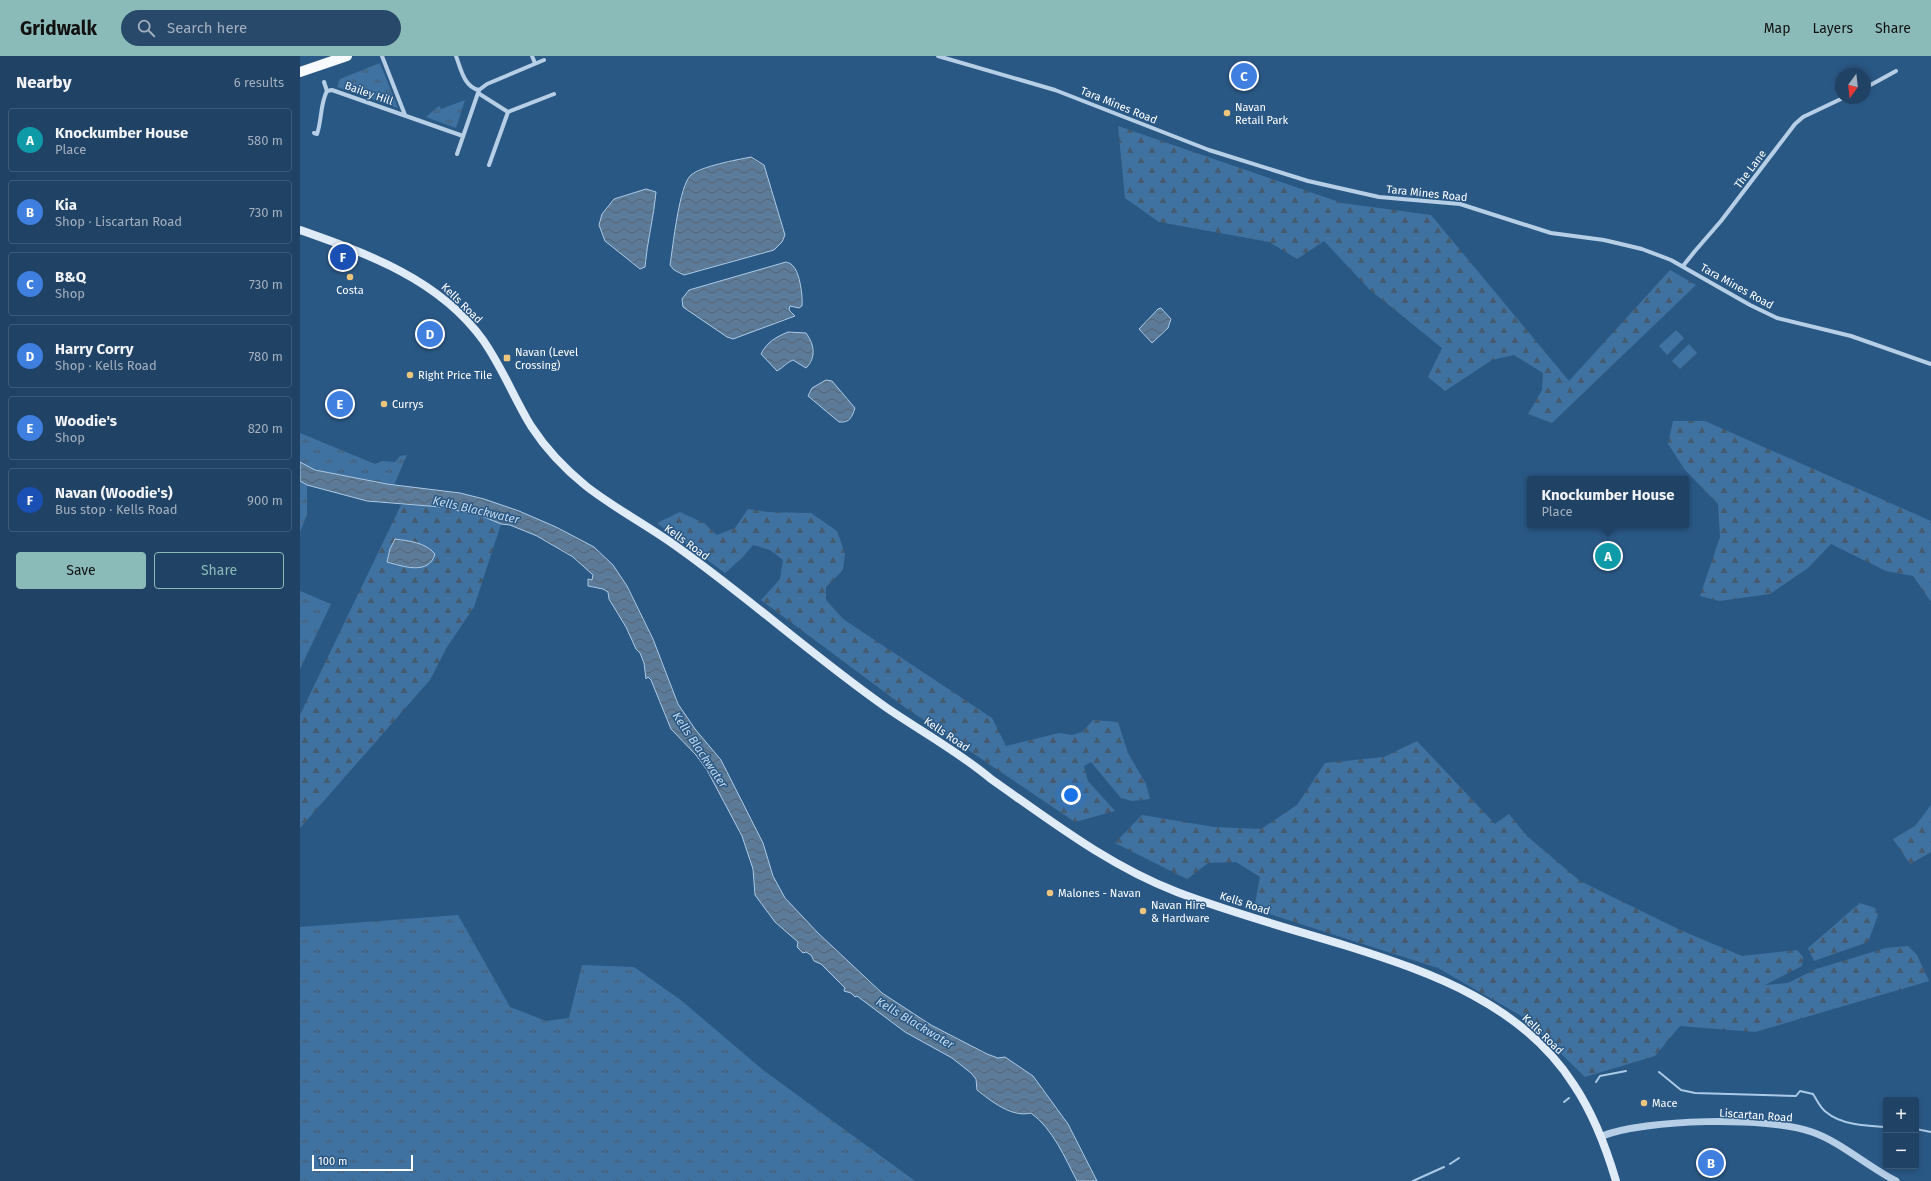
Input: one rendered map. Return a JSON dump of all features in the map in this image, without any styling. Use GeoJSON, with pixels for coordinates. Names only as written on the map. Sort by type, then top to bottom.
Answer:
{"type":"FeatureCollection","features":[{"type":"Feature","properties":{"kind":"main road"},"geometry":{"type":"LineString","coordinates":[[300,72],[347,56]]}},
{"type":"Feature","properties":{"kind":"main road","name":"Kells Road"},"geometry":{"type":"LineString","coordinates":[[300,232],[352,249],[389,265],[424,284],[440,296],[463,317],[483,340],[532,427],[557,460],[570,472],[615,507],[676,546],[888,709],[976,766],[1064,830],[1100,854],[1139,876],[1206,902],[1395,961],[1440,978],[1477,996],[1514,1021],[1549,1053],[1574,1084],[1602,1136],[1616,1181]]}},
{"type":"Feature","properties":{"kind":"street","name":"Bailey Hill"},"geometry":{"type":"LineString","coordinates":[[382,56],[405,115]]}},
{"type":"Feature","properties":{"kind":"street"},"geometry":{"type":"LineString","coordinates":[[456,56],[472,89],[479,92],[508,112]]}},
{"type":"Feature","properties":{"kind":"street"},"geometry":{"type":"LineString","coordinates":[[532,56],[535,64]]}},
{"type":"Feature","properties":{"kind":"street","name":"Tara Mines Road"},"geometry":{"type":"LineString","coordinates":[[938,56],[1055,90],[1209,150],[1308,181],[1378,197],[1460,204],[1551,233],[1630,245],[1657,254],[1683,266],[1750,305],[1777,318],[1851,336],[1931,364]]}},
{"type":"Feature","properties":{"kind":"street"},"geometry":{"type":"LineString","coordinates":[[457,154],[479,92],[487,84],[544,60]]}},
{"type":"Feature","properties":{"kind":"street"},"geometry":{"type":"LineString","coordinates":[[1871,85],[1896,70]]}},
{"type":"Feature","properties":{"kind":"street","name":"Bailey Hill"},"geometry":{"type":"LineString","coordinates":[[314,133],[317,134],[319,129],[322,104],[328,91],[324,82]]}},
{"type":"Feature","properties":{"kind":"street","name":"Bailey Hill"},"geometry":{"type":"LineString","coordinates":[[328,91],[332,90],[463,136]]}},
{"type":"Feature","properties":{"kind":"street"},"geometry":{"type":"LineString","coordinates":[[489,165],[508,112],[554,94]]}},
{"type":"Feature","properties":{"kind":"street","name":"The Lane"},"geometry":{"type":"LineString","coordinates":[[1683,266],[1721,221],[1795,124],[1803,117],[1835,102]]}},
{"type":"Feature","properties":{"kind":"street","name":"Liscartan Road"},"geometry":{"type":"LineString","coordinates":[[1602,1136],[1622,1129],[1662,1124],[1720,1123],[1785,1126],[1804,1130],[1825,1138],[1876,1171],[1896,1181]]}},
{"type":"Feature","properties":{"kind":"green space"},"geometry":{"type":"Polygon","coordinates":[[[380,63],[398,108],[337,87],[340,79],[380,63]]]}},
{"type":"Feature","properties":{"kind":"green space"},"geometry":{"type":"Polygon","coordinates":[[[465,100],[456,128],[426,117],[439,106],[441,109],[465,100]]]}},
{"type":"Feature","properties":{"kind":"green space"},"geometry":{"type":"Polygon","coordinates":[[[1118,126],[1342,203],[1431,215],[1569,381],[1670,270],[1696,285],[1552,423],[1528,414],[1542,390],[1543,373],[1514,355],[1492,360],[1445,391],[1428,377],[1442,348],[1369,289],[1324,241],[1297,259],[1269,242],[1159,222],[1125,198],[1118,126]]]}},
{"type":"Feature","properties":{"kind":"green space"},"geometry":{"type":"Polygon","coordinates":[[[1676,330],[1684,338],[1667,355],[1659,346],[1676,330]]]}},
{"type":"Feature","properties":{"kind":"green space"},"geometry":{"type":"Polygon","coordinates":[[[1689,344],[1697,353],[1680,369],[1672,361],[1689,344]]]}},
{"type":"Feature","properties":{"kind":"green space"},"geometry":{"type":"Polygon","coordinates":[[[1673,421],[1705,421],[1931,521],[1931,602],[1913,576],[1886,571],[1831,544],[1808,568],[1770,594],[1719,601],[1700,596],[1720,537],[1718,504],[1685,470],[1668,444],[1673,421]]]}},
{"type":"Feature","properties":{"kind":"green space"},"geometry":{"type":"Polygon","coordinates":[[[300,433],[375,464],[382,461],[395,462],[400,456],[407,455],[394,485],[315,470],[300,462],[300,433]]]}},
{"type":"Feature","properties":{"kind":"green space"},"geometry":{"type":"Polygon","coordinates":[[[300,481],[307,485],[307,515],[300,532],[300,481]]]}},
{"type":"Feature","properties":{"kind":"green space"},"geometry":{"type":"Polygon","coordinates":[[[401,505],[465,510],[490,518],[501,524],[474,607],[447,647],[430,680],[300,828],[300,715],[401,505]]]}},
{"type":"Feature","properties":{"kind":"green space"},"geometry":{"type":"Polygon","coordinates":[[[748,509],[767,512],[811,513],[837,531],[845,554],[843,570],[826,587],[826,600],[843,619],[992,718],[1006,746],[1059,733],[1072,735],[1082,732],[1093,720],[1118,722],[1128,753],[1146,784],[1150,799],[1132,801],[1121,798],[1091,762],[1084,766],[1088,781],[1115,811],[1075,822],[906,708],[761,600],[780,579],[783,560],[770,550],[753,545],[742,558],[725,573],[657,523],[680,512],[704,523],[717,535],[735,528],[748,509]]]}},
{"type":"Feature","properties":{"kind":"green space"},"geometry":{"type":"Polygon","coordinates":[[[300,591],[331,604],[300,669],[300,591]]]}},
{"type":"Feature","properties":{"kind":"green space"},"geometry":{"type":"Polygon","coordinates":[[[1417,741],[1495,824],[1509,814],[1527,836],[1580,881],[1680,930],[1742,956],[1797,950],[1803,957],[1802,966],[1765,985],[1788,983],[1816,969],[1886,948],[1908,946],[1917,955],[1929,981],[1755,1032],[1680,1026],[1655,1056],[1585,1077],[1523,1017],[1438,968],[1254,909],[1260,877],[1236,862],[1208,863],[1187,879],[1115,843],[1142,815],[1214,827],[1261,829],[1297,805],[1325,763],[1384,757],[1417,741]]]}},
{"type":"Feature","properties":{"kind":"green space"},"geometry":{"type":"Polygon","coordinates":[[[1931,805],[1931,852],[1910,864],[1893,839],[1915,826],[1931,805]]]}},
{"type":"Feature","properties":{"kind":"green space"},"geometry":{"type":"Polygon","coordinates":[[[1860,903],[1875,908],[1878,915],[1868,942],[1814,961],[1808,948],[1860,903]]]}},
{"type":"Feature","properties":{"kind":"green space"},"geometry":{"type":"Polygon","coordinates":[[[458,915],[510,1007],[546,1021],[569,1018],[582,965],[634,967],[682,1001],[763,1070],[915,1181],[300,1181],[300,927],[458,915]]]}},
{"type":"Feature","properties":{"kind":"water"},"geometry":{"type":"Polygon","coordinates":[[[751,157],[764,165],[785,235],[782,242],[774,250],[684,275],[674,270],[670,265],[677,217],[683,191],[691,175],[703,169],[751,157]]]}},
{"type":"Feature","properties":{"kind":"water"},"geometry":{"type":"Polygon","coordinates":[[[646,189],[656,192],[645,267],[640,269],[605,241],[599,225],[602,214],[614,199],[646,189]]]}},
{"type":"Feature","properties":{"kind":"water"},"geometry":{"type":"Polygon","coordinates":[[[786,262],[795,268],[800,284],[802,306],[799,308],[790,306],[789,310],[795,316],[733,339],[727,337],[683,307],[682,299],[689,290],[786,262]]]}},
{"type":"Feature","properties":{"kind":"water"},"geometry":{"type":"Polygon","coordinates":[[[1161,308],[1171,319],[1168,328],[1152,343],[1139,329],[1158,309],[1161,308]]]}},
{"type":"Feature","properties":{"kind":"water"},"geometry":{"type":"Polygon","coordinates":[[[788,332],[806,333],[813,350],[812,359],[806,368],[793,360],[777,371],[761,354],[772,340],[788,332]]]}},
{"type":"Feature","properties":{"kind":"water"},"geometry":{"type":"Polygon","coordinates":[[[826,380],[832,381],[855,408],[852,417],[846,422],[839,422],[808,396],[812,388],[826,380]]]}},
{"type":"Feature","properties":{"kind":"water","name":"Kells Blackwater"},"geometry":{"type":"Polygon","coordinates":[[[300,462],[315,470],[387,484],[460,493],[484,499],[519,511],[556,527],[594,547],[613,565],[627,586],[653,639],[678,704],[695,729],[721,760],[763,843],[773,876],[785,898],[818,933],[882,993],[931,1025],[987,1054],[998,1058],[1005,1057],[1033,1076],[1068,1124],[1097,1181],[1077,1181],[1052,1135],[1031,1113],[1017,1113],[1002,1108],[977,1090],[976,1079],[971,1073],[952,1058],[905,1032],[857,996],[855,997],[851,993],[844,991],[845,988],[821,964],[814,961],[811,955],[806,952],[803,953],[797,947],[798,942],[775,922],[755,895],[753,869],[742,836],[707,770],[696,755],[671,729],[651,680],[648,677],[646,679],[644,663],[640,653],[636,649],[626,627],[609,599],[608,592],[603,589],[588,586],[588,579],[592,580],[593,575],[573,557],[537,536],[482,516],[441,507],[367,501],[307,485],[300,481],[300,462]]]}},
{"type":"Feature","properties":{"kind":"water"},"geometry":{"type":"Polygon","coordinates":[[[395,539],[406,540],[426,547],[435,554],[432,561],[427,565],[414,568],[387,562],[390,549],[395,539]]]}},
{"type":"Feature","properties":{"kind":"waterway"},"geometry":{"type":"LineString","coordinates":[[1596,1082],[1600,1076],[1626,1071]]}},
{"type":"Feature","properties":{"kind":"waterway"},"geometry":{"type":"LineString","coordinates":[[1659,1072],[1681,1090],[1695,1093],[1796,1096],[1800,1091],[1813,1094],[1820,1106],[1839,1120],[1854,1124],[1883,1127]]}},
{"type":"Feature","properties":{"kind":"waterway"},"geometry":{"type":"LineString","coordinates":[[1564,1102],[1569,1098]]}},
{"type":"Feature","properties":{"kind":"waterway"},"geometry":{"type":"LineString","coordinates":[[1919,1130],[1931,1132]]}},
{"type":"Feature","properties":{"kind":"waterway"},"geometry":{"type":"LineString","coordinates":[[1450,1164],[1459,1158]]}},
{"type":"Feature","properties":{"kind":"waterway"},"geometry":{"type":"LineString","coordinates":[[1413,1181],[1444,1167]]}},
{"type":"Feature","properties":{"kind":"place","name":"B&Q"},"geometry":{"type":"Point","coordinates":[1244,76]}},
{"type":"Feature","properties":{"kind":"place","name":"Navan Retail Park"},"geometry":{"type":"Point","coordinates":[1227,113]}},
{"type":"Feature","properties":{"kind":"place","name":"Navan (Woodie's)"},"geometry":{"type":"Point","coordinates":[343,257]}},
{"type":"Feature","properties":{"kind":"place","name":"Costa"},"geometry":{"type":"Point","coordinates":[350,277]}},
{"type":"Feature","properties":{"kind":"place","name":"Harry Corry"},"geometry":{"type":"Point","coordinates":[430,334]}},
{"type":"Feature","properties":{"kind":"place","name":"Navan (Level Crossing)"},"geometry":{"type":"Point","coordinates":[507,358]}},
{"type":"Feature","properties":{"kind":"place","name":"Right Price Tile"},"geometry":{"type":"Point","coordinates":[410,375]}},
{"type":"Feature","properties":{"kind":"place","name":"Woodie's"},"geometry":{"type":"Point","coordinates":[340,404]}},
{"type":"Feature","properties":{"kind":"place","name":"Currys"},"geometry":{"type":"Point","coordinates":[384,404]}},
{"type":"Feature","properties":{"kind":"place","name":"Knockumber House"},"geometry":{"type":"Point","coordinates":[1608,556]}},
{"type":"Feature","properties":{"kind":"place","name":"Malones - Navan"},"geometry":{"type":"Point","coordinates":[1050,893]}},
{"type":"Feature","properties":{"kind":"place","name":"Navan Hire & Hardware"},"geometry":{"type":"Point","coordinates":[1143,911]}},
{"type":"Feature","properties":{"kind":"place","name":"Mace"},"geometry":{"type":"Point","coordinates":[1644,1103]}},
{"type":"Feature","properties":{"kind":"place","name":"Kia"},"geometry":{"type":"Point","coordinates":[1711,1163]}}]}
